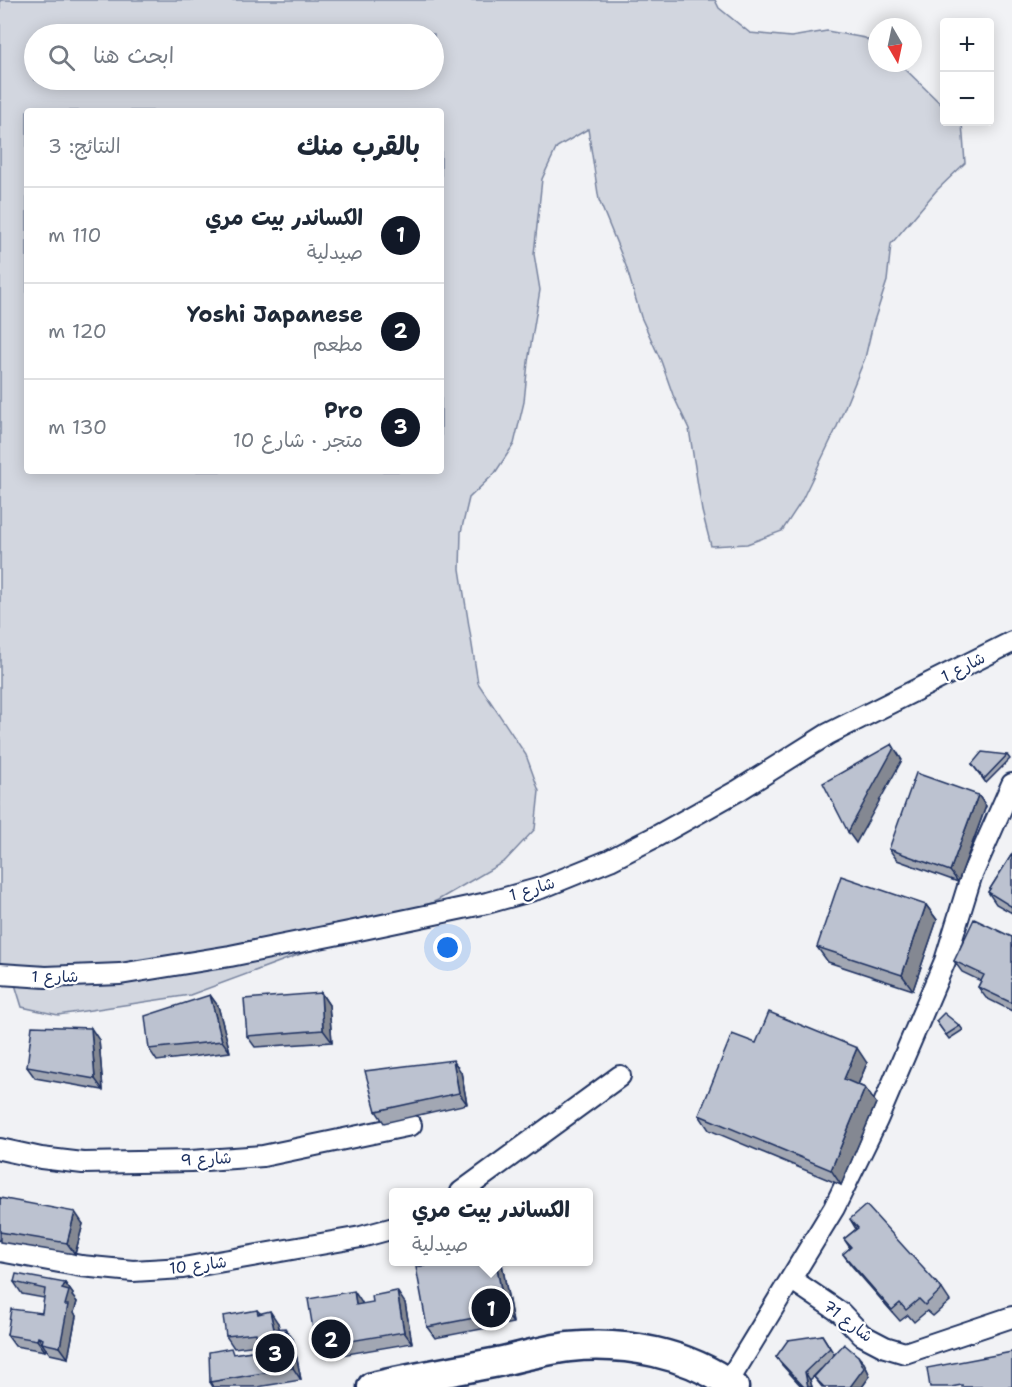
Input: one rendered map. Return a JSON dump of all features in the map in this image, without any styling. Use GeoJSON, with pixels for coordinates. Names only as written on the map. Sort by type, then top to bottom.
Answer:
{"type":"FeatureCollection","features":[{"type":"Feature","properties":{"kind":"main road"},"geometry":{"type":"LineString","coordinates":[[372,1387],[567,1347],[604,1345],[639,1348],[676,1359],[731,1385]]}},
{"type":"Feature","properties":{"kind":"street","name":"شارع 1"},"geometry":{"type":"LineString","coordinates":[[0,974],[46,977],[131,973],[354,931],[487,903],[541,888],[610,860],[657,836],[739,790],[828,734],[1012,642]]}},
{"type":"Feature","properties":{"kind":"street"},"geometry":{"type":"LineString","coordinates":[[731,1385],[834,1208],[878,1120],[945,961],[970,877],[1012,783]]}},
{"type":"Feature","properties":{"kind":"street"},"geometry":{"type":"LineString","coordinates":[[466,1188],[620,1076]]}},
{"type":"Feature","properties":{"kind":"street","name":"شارع 9"},"geometry":{"type":"LineString","coordinates":[[0,1149],[41,1158],[83,1163],[191,1161],[263,1156],[411,1125]]}},
{"type":"Feature","properties":{"kind":"street","name":"شارع 10"},"geometry":{"type":"LineString","coordinates":[[0,1251],[81,1266],[133,1271],[183,1268],[389,1229]]}},
{"type":"Feature","properties":{"kind":"street","name":"شارع 71"},"geometry":{"type":"LineString","coordinates":[[791,1279],[841,1314],[862,1335],[885,1347],[905,1353],[1012,1317]]}},
{"type":"Feature","properties":{"kind":"shaded area"},"geometry":{"type":"Polygon","coordinates":[[[0,0],[715,0],[719,8],[750,33],[791,37],[827,31],[865,38],[868,40],[868,72],[908,72],[940,103],[940,126],[962,126],[965,163],[936,191],[891,244],[887,281],[865,358],[836,429],[801,502],[782,531],[747,544],[711,546],[702,511],[689,429],[641,317],[626,266],[599,200],[588,129],[557,147],[542,179],[534,254],[540,290],[524,402],[514,444],[495,473],[469,498],[461,532],[460,569],[478,683],[526,755],[539,791],[535,829],[505,861],[438,900],[406,915],[190,995],[58,1015],[22,1007],[14,981],[0,980],[0,0]]]}},
{"type":"Feature","properties":{"kind":"building"},"geometry":{"type":"Polygon","coordinates":[[[892,744],[894,748],[848,832],[823,783],[892,744]]]}},
{"type":"Feature","properties":{"kind":"building"},"geometry":{"type":"Polygon","coordinates":[[[982,752],[1007,755],[984,779],[972,764],[982,752]]]}},
{"type":"Feature","properties":{"kind":"building"},"geometry":{"type":"Polygon","coordinates":[[[916,773],[978,795],[950,871],[889,849],[916,773]]]}},
{"type":"Feature","properties":{"kind":"building"},"geometry":{"type":"Polygon","coordinates":[[[1012,854],[1012,907],[988,892],[1012,854]]]}},
{"type":"Feature","properties":{"kind":"building"},"geometry":{"type":"Polygon","coordinates":[[[841,876],[926,905],[902,975],[817,947],[841,876]]]}},
{"type":"Feature","properties":{"kind":"building"},"geometry":{"type":"Polygon","coordinates":[[[974,919],[1012,937],[1012,1003],[978,987],[984,975],[954,961],[974,919]]]}},
{"type":"Feature","properties":{"kind":"building"},"geometry":{"type":"Polygon","coordinates":[[[321,993],[323,1030],[247,1036],[244,999],[321,993]]]}},
{"type":"Feature","properties":{"kind":"building"},"geometry":{"type":"Polygon","coordinates":[[[210,995],[222,1041],[149,1049],[145,1016],[210,995]]]}},
{"type":"Feature","properties":{"kind":"building"},"geometry":{"type":"Polygon","coordinates":[[[769,1012],[857,1048],[844,1079],[865,1088],[831,1170],[699,1115],[732,1034],[756,1043],[769,1012]]]}},
{"type":"Feature","properties":{"kind":"building"},"geometry":{"type":"Polygon","coordinates":[[[944,1013],[960,1026],[946,1035],[936,1021],[944,1013]]]}},
{"type":"Feature","properties":{"kind":"building"},"geometry":{"type":"Polygon","coordinates":[[[32,1026],[91,1028],[95,1079],[27,1067],[32,1026]]]}},
{"type":"Feature","properties":{"kind":"building"},"geometry":{"type":"Polygon","coordinates":[[[453,1060],[459,1093],[376,1111],[365,1071],[453,1060]]]}},
{"type":"Feature","properties":{"kind":"building"},"geometry":{"type":"Polygon","coordinates":[[[0,1198],[75,1212],[67,1243],[0,1232],[0,1198]]]}},
{"type":"Feature","properties":{"kind":"building"},"geometry":{"type":"Polygon","coordinates":[[[866,1205],[942,1289],[925,1305],[919,1299],[906,1310],[900,1303],[892,1310],[843,1254],[851,1247],[844,1239],[858,1228],[850,1219],[866,1205]]]}},
{"type":"Feature","properties":{"kind":"building"},"geometry":{"type":"Polygon","coordinates":[[[497,1266],[505,1312],[427,1327],[416,1267],[497,1266]]]}},
{"type":"Feature","properties":{"kind":"building"},"geometry":{"type":"Polygon","coordinates":[[[16,1274],[65,1283],[62,1289],[69,1291],[65,1305],[68,1305],[60,1347],[42,1343],[43,1339],[38,1337],[37,1340],[7,1335],[11,1309],[42,1313],[45,1289],[14,1282],[16,1274]]]}},
{"type":"Feature","properties":{"kind":"building"},"geometry":{"type":"Polygon","coordinates":[[[354,1291],[356,1305],[373,1302],[372,1296],[397,1291],[404,1332],[316,1347],[308,1299],[354,1291]]]}},
{"type":"Feature","properties":{"kind":"building"},"geometry":{"type":"Polygon","coordinates":[[[257,1310],[258,1314],[270,1311],[274,1329],[285,1328],[293,1368],[210,1382],[209,1352],[231,1348],[233,1354],[258,1350],[256,1333],[226,1336],[223,1316],[257,1310]]]}},
{"type":"Feature","properties":{"kind":"building"},"geometry":{"type":"Polygon","coordinates":[[[822,1335],[830,1348],[805,1372],[808,1387],[804,1387],[776,1357],[788,1340],[822,1335]]]}},
{"type":"Feature","properties":{"kind":"building"},"geometry":{"type":"Polygon","coordinates":[[[844,1344],[858,1356],[864,1368],[850,1387],[824,1387],[814,1377],[844,1344]]]}},
{"type":"Feature","properties":{"kind":"building"},"geometry":{"type":"Polygon","coordinates":[[[1012,1352],[1012,1387],[962,1387],[962,1385],[930,1387],[927,1368],[1012,1352]]]}},
{"type":"Feature","properties":{"kind":"place","name":"الكساندر بيت مري"},"geometry":{"type":"Point","coordinates":[491,1308]}},
{"type":"Feature","properties":{"kind":"place","name":"Yoshi Japanese"},"geometry":{"type":"Point","coordinates":[331,1339]}},
{"type":"Feature","properties":{"kind":"place","name":"Pro"},"geometry":{"type":"Point","coordinates":[275,1353]}}]}
